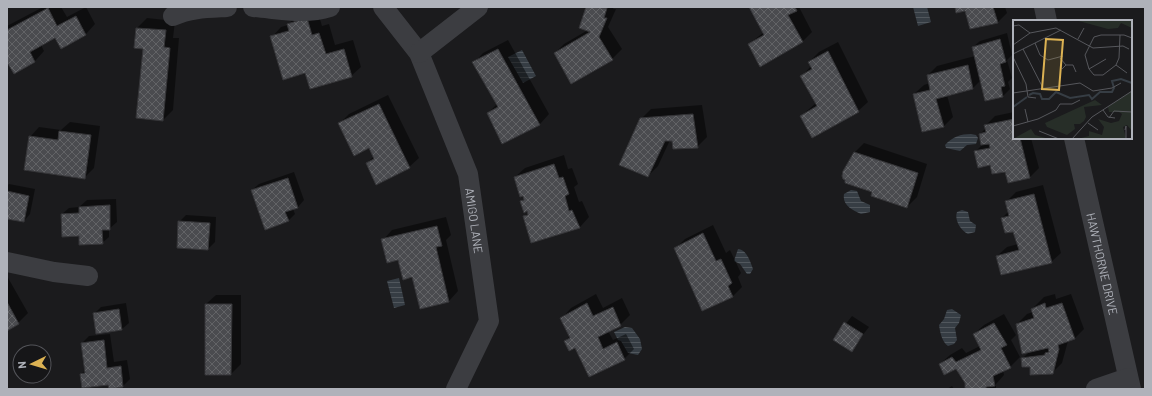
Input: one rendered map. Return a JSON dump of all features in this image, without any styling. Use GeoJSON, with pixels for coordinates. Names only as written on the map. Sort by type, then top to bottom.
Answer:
{"type":"FeatureCollection","features":[{"type":"Feature","properties":{"kind":"street"},"geometry":{"type":"LineString","coordinates":[[173,16],[183,11],[194,9],[227,7]]}},
{"type":"Feature","properties":{"kind":"street"},"geometry":{"type":"LineString","coordinates":[[253,7],[302,12],[330,7]]}},
{"type":"Feature","properties":{"kind":"street","name":"AMIGO LANE"},"geometry":{"type":"LineString","coordinates":[[383,7],[419,53],[468,174],[489,321],[456,389]]}},
{"type":"Feature","properties":{"kind":"street"},"geometry":{"type":"LineString","coordinates":[[419,53],[478,7]]}},
{"type":"Feature","properties":{"kind":"street"},"geometry":{"type":"LineString","coordinates":[[1044,7],[1047,20]]}},
{"type":"Feature","properties":{"kind":"street","name":"HAWTHORNE DRIVE"},"geometry":{"type":"LineString","coordinates":[[1074,139],[1130,383]]}},
{"type":"Feature","properties":{"kind":"street"},"geometry":{"type":"LineString","coordinates":[[7,262],[54,272],[88,276]]}},
{"type":"Feature","properties":{"kind":"street"},"geometry":{"type":"LineString","coordinates":[[1096,389],[1130,383]]}},
{"type":"Feature","properties":{"kind":"shaded area"},"geometry":{"type":"Polygon","coordinates":[[[913,7],[927,7],[931,22],[918,26],[913,7]]]}},
{"type":"Feature","properties":{"kind":"shaded area"},"geometry":{"type":"Polygon","coordinates":[[[522,50],[536,76],[523,83],[508,57],[522,50]]]}},
{"type":"Feature","properties":{"kind":"shaded area"},"geometry":{"type":"Polygon","coordinates":[[[960,135],[976,135],[978,138],[976,144],[967,145],[960,151],[946,148],[945,145],[954,138],[960,135]]]}},
{"type":"Feature","properties":{"kind":"shaded area"},"geometry":{"type":"Polygon","coordinates":[[[851,190],[857,191],[861,201],[870,205],[870,212],[861,214],[851,209],[846,204],[844,194],[851,190]]]}},
{"type":"Feature","properties":{"kind":"shaded area"},"geometry":{"type":"Polygon","coordinates":[[[962,210],[968,212],[970,221],[976,225],[975,232],[968,234],[959,225],[956,215],[957,212],[962,210]]]}},
{"type":"Feature","properties":{"kind":"shaded area"},"geometry":{"type":"Polygon","coordinates":[[[738,249],[744,251],[749,259],[753,269],[750,274],[747,274],[740,264],[734,261],[738,249]]]}},
{"type":"Feature","properties":{"kind":"shaded area"},"geometry":{"type":"Polygon","coordinates":[[[399,278],[405,305],[394,308],[387,281],[399,278]]]}},
{"type":"Feature","properties":{"kind":"shaded area"},"geometry":{"type":"Polygon","coordinates":[[[952,309],[961,315],[959,323],[955,328],[957,340],[954,344],[948,346],[943,339],[939,325],[944,319],[947,310],[952,309]]]}},
{"type":"Feature","properties":{"kind":"shaded area"},"geometry":{"type":"Polygon","coordinates":[[[625,327],[632,328],[640,339],[642,349],[638,355],[628,353],[614,332],[625,327]]]}},
{"type":"Feature","properties":{"kind":"building"},"geometry":{"type":"Polygon","coordinates":[[[586,7],[607,8],[604,18],[607,18],[599,37],[613,60],[571,84],[554,53],[590,32],[579,28],[586,7]]]}},
{"type":"Feature","properties":{"kind":"building"},"geometry":{"type":"Polygon","coordinates":[[[749,7],[795,7],[797,11],[788,15],[803,42],[760,67],[748,44],[764,35],[749,7]]]}},
{"type":"Feature","properties":{"kind":"building"},"geometry":{"type":"Polygon","coordinates":[[[955,7],[993,7],[998,23],[970,29],[965,11],[956,13],[955,7]]]}},
{"type":"Feature","properties":{"kind":"building"},"geometry":{"type":"Polygon","coordinates":[[[48,8],[57,26],[76,16],[86,35],[61,49],[55,38],[30,52],[35,62],[14,74],[7,62],[7,30],[48,8]]]}},
{"type":"Feature","properties":{"kind":"building"},"geometry":{"type":"Polygon","coordinates":[[[307,18],[312,35],[319,33],[326,54],[344,49],[352,77],[310,89],[305,73],[283,80],[270,36],[289,31],[287,24],[307,18]]]}},
{"type":"Feature","properties":{"kind":"building"},"geometry":{"type":"Polygon","coordinates":[[[136,28],[166,30],[164,47],[170,48],[163,121],[136,118],[143,49],[134,48],[136,28]]]}},
{"type":"Feature","properties":{"kind":"building"},"geometry":{"type":"Polygon","coordinates":[[[1000,39],[1006,62],[1000,64],[1005,86],[1001,87],[1003,97],[985,101],[972,47],[1000,39]]]}},
{"type":"Feature","properties":{"kind":"building"},"geometry":{"type":"Polygon","coordinates":[[[498,49],[540,125],[502,144],[487,113],[498,107],[472,62],[498,49]]]}},
{"type":"Feature","properties":{"kind":"building"},"geometry":{"type":"Polygon","coordinates":[[[828,51],[859,112],[812,138],[800,116],[817,106],[800,76],[812,69],[808,62],[828,51]]]}},
{"type":"Feature","properties":{"kind":"building"},"geometry":{"type":"Polygon","coordinates":[[[968,65],[973,89],[936,99],[944,127],[922,132],[913,94],[930,90],[927,75],[968,65]]]}},
{"type":"Feature","properties":{"kind":"building"},"geometry":{"type":"Polygon","coordinates":[[[379,104],[410,168],[376,185],[366,163],[374,159],[369,148],[354,156],[338,123],[379,104]]]}},
{"type":"Feature","properties":{"kind":"building"},"geometry":{"type":"Polygon","coordinates":[[[693,114],[698,148],[673,149],[672,141],[665,141],[648,177],[619,165],[640,118],[693,114]]]}},
{"type":"Feature","properties":{"kind":"building"},"geometry":{"type":"Polygon","coordinates":[[[1013,119],[1013,139],[1020,139],[1030,178],[1008,183],[1005,172],[992,174],[990,165],[978,168],[974,151],[990,148],[989,144],[981,145],[979,134],[986,132],[984,125],[1013,119]]]}},
{"type":"Feature","properties":{"kind":"building"},"geometry":{"type":"Polygon","coordinates":[[[59,131],[91,135],[85,179],[24,170],[29,136],[58,140],[59,131]]]}},
{"type":"Feature","properties":{"kind":"building"},"geometry":{"type":"Polygon","coordinates":[[[854,152],[918,173],[907,208],[871,196],[872,192],[845,183],[842,176],[843,171],[854,152]]]}},
{"type":"Feature","properties":{"kind":"building"},"geometry":{"type":"Polygon","coordinates":[[[554,164],[559,178],[563,177],[569,194],[565,196],[569,211],[572,210],[580,228],[531,243],[523,216],[528,215],[527,211],[524,213],[520,201],[524,200],[523,196],[520,197],[514,177],[554,164]]]}},
{"type":"Feature","properties":{"kind":"building"},"geometry":{"type":"Polygon","coordinates":[[[288,178],[298,208],[285,212],[289,221],[265,230],[251,190],[288,178]]]}},
{"type":"Feature","properties":{"kind":"building"},"geometry":{"type":"Polygon","coordinates":[[[7,191],[29,196],[24,222],[7,219],[7,191]]]}},
{"type":"Feature","properties":{"kind":"building"},"geometry":{"type":"Polygon","coordinates":[[[1034,194],[1052,263],[1001,275],[996,256],[1019,250],[1013,232],[1005,233],[1001,218],[1009,216],[1005,201],[1034,194]]]}},
{"type":"Feature","properties":{"kind":"building"},"geometry":{"type":"Polygon","coordinates":[[[110,205],[110,230],[102,230],[103,244],[79,245],[79,236],[62,237],[61,214],[79,213],[79,207],[110,205]]]}},
{"type":"Feature","properties":{"kind":"building"},"geometry":{"type":"Polygon","coordinates":[[[178,221],[210,223],[208,250],[177,248],[178,221]]]}},
{"type":"Feature","properties":{"kind":"building"},"geometry":{"type":"Polygon","coordinates":[[[437,226],[442,246],[436,247],[449,302],[420,309],[412,277],[403,280],[398,260],[387,263],[381,239],[437,226]]]}},
{"type":"Feature","properties":{"kind":"building"},"geometry":{"type":"Polygon","coordinates":[[[703,233],[716,261],[721,259],[732,283],[728,286],[733,297],[702,311],[674,248],[703,233]]]}},
{"type":"Feature","properties":{"kind":"building"},"geometry":{"type":"Polygon","coordinates":[[[7,302],[19,324],[7,331],[7,302]]]}},
{"type":"Feature","properties":{"kind":"building"},"geometry":{"type":"Polygon","coordinates":[[[587,303],[593,316],[613,307],[621,326],[598,337],[603,349],[617,342],[625,360],[589,377],[575,348],[569,351],[564,341],[570,338],[560,318],[587,303]]]}},
{"type":"Feature","properties":{"kind":"building"},"geometry":{"type":"Polygon","coordinates":[[[1045,303],[1046,308],[1062,303],[1075,339],[1058,345],[1059,349],[1053,374],[1030,375],[1030,367],[1022,367],[1021,358],[1045,355],[1045,353],[1049,352],[1048,348],[1022,354],[1016,324],[1034,318],[1031,309],[1045,303]]]}},
{"type":"Feature","properties":{"kind":"building"},"geometry":{"type":"Polygon","coordinates":[[[205,304],[232,304],[231,375],[205,375],[205,304]]]}},
{"type":"Feature","properties":{"kind":"building"},"geometry":{"type":"Polygon","coordinates":[[[119,309],[122,330],[96,334],[93,313],[119,309]]]}},
{"type":"Feature","properties":{"kind":"building"},"geometry":{"type":"Polygon","coordinates":[[[844,322],[863,334],[852,352],[833,340],[844,322]]]}},
{"type":"Feature","properties":{"kind":"building"},"geometry":{"type":"Polygon","coordinates":[[[994,323],[1007,345],[1001,348],[1011,368],[993,376],[995,386],[986,387],[986,389],[965,389],[965,383],[956,369],[944,375],[939,364],[952,357],[956,362],[981,350],[973,334],[994,323]]]}},
{"type":"Feature","properties":{"kind":"building"},"geometry":{"type":"Polygon","coordinates":[[[104,340],[107,368],[121,366],[123,387],[109,389],[108,385],[82,388],[80,374],[85,373],[81,343],[104,340]]]}}]}
